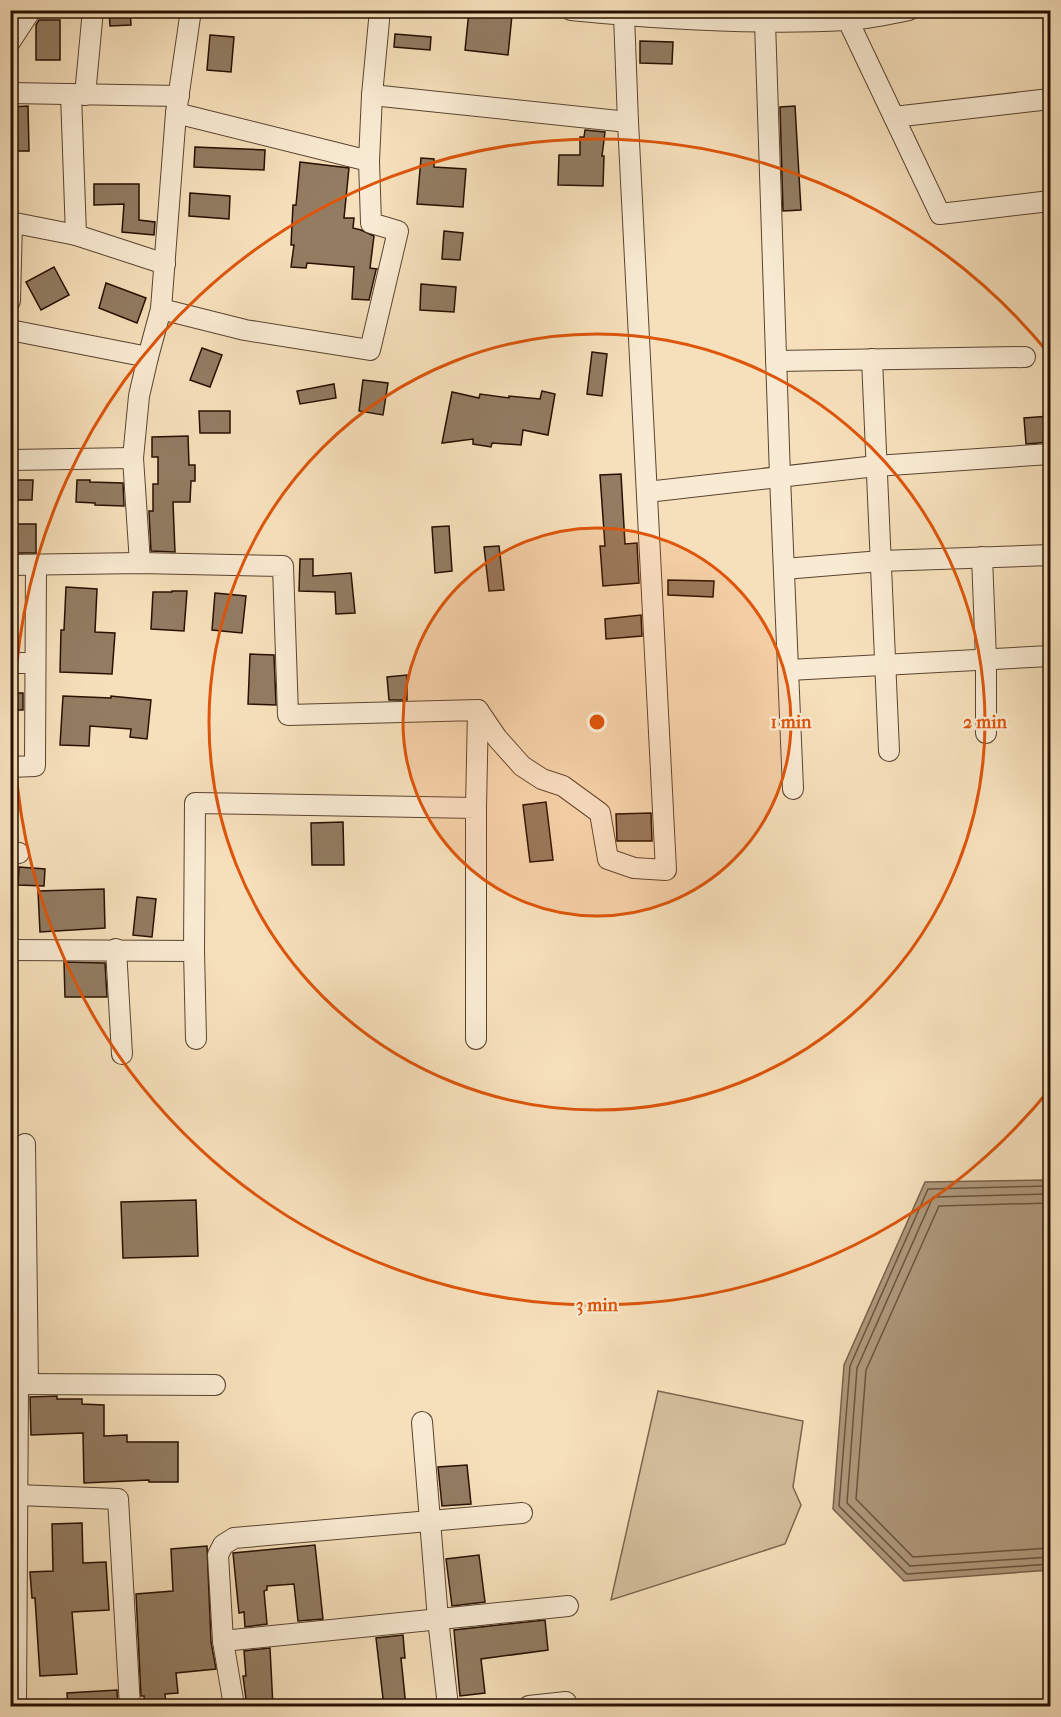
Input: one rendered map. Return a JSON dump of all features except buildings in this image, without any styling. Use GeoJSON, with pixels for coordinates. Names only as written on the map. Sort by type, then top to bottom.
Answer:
{"type":"FeatureCollection","features":[{"type":"Feature","properties":{"kind":"street"},"geometry":{"type":"LineString","coordinates":[[10,42],[32,10]]}},
{"type":"Feature","properties":{"kind":"street"},"geometry":{"type":"LineString","coordinates":[[76,235],[78,94],[93,10]]}},
{"type":"Feature","properties":{"kind":"street"},"geometry":{"type":"LineString","coordinates":[[140,563],[133,458],[138,396],[161,309],[178,105],[191,10]]}},
{"type":"Feature","properties":{"kind":"street"},"geometry":{"type":"LineString","coordinates":[[161,309],[245,330],[370,350],[398,231],[372,223],[369,160],[380,10]]}},
{"type":"Feature","properties":{"kind":"street"},"geometry":{"type":"LineString","coordinates":[[571,10],[765,22],[909,10]]}},
{"type":"Feature","properties":{"kind":"street"},"geometry":{"type":"LineString","coordinates":[[478,710],[497,738],[522,766],[542,779],[563,786],[600,813],[608,859],[634,868],[666,870],[624,15]]}},
{"type":"Feature","properties":{"kind":"street"},"geometry":{"type":"LineString","coordinates":[[846,15],[940,214],[1050,201]]}},
{"type":"Feature","properties":{"kind":"street"},"geometry":{"type":"LineString","coordinates":[[765,22],[793,789]]}},
{"type":"Feature","properties":{"kind":"street"},"geometry":{"type":"LineString","coordinates":[[10,93],[78,94],[178,105],[369,160]]}},
{"type":"Feature","properties":{"kind":"street"},"geometry":{"type":"LineString","coordinates":[[372,95],[628,122]]}},
{"type":"Feature","properties":{"kind":"street"},"geometry":{"type":"LineString","coordinates":[[894,117],[1050,99]]}},
{"type":"Feature","properties":{"kind":"street"},"geometry":{"type":"LineString","coordinates":[[10,301],[11,222],[76,235],[165,264]]}},
{"type":"Feature","properties":{"kind":"street"},"geometry":{"type":"LineString","coordinates":[[10,330],[148,357]]}},
{"type":"Feature","properties":{"kind":"street"},"geometry":{"type":"LineString","coordinates":[[776,361],[1025,357]]}},
{"type":"Feature","properties":{"kind":"street"},"geometry":{"type":"LineString","coordinates":[[872,359],[890,751]]}},
{"type":"Feature","properties":{"kind":"street"},"geometry":{"type":"LineString","coordinates":[[647,492],[876,466],[1050,454]]}},
{"type":"Feature","properties":{"kind":"street"},"geometry":{"type":"LineString","coordinates":[[10,460],[133,458]]}},
{"type":"Feature","properties":{"kind":"street"},"geometry":{"type":"LineString","coordinates":[[784,569],[881,561],[1050,555]]}},
{"type":"Feature","properties":{"kind":"street"},"geometry":{"type":"LineString","coordinates":[[981,557],[986,659],[986,733]]}},
{"type":"Feature","properties":{"kind":"street"},"geometry":{"type":"LineString","coordinates":[[10,565],[140,563],[283,566],[288,715],[478,710]]}},
{"type":"Feature","properties":{"kind":"street"},"geometry":{"type":"LineString","coordinates":[[10,767],[35,766],[36,565]]}},
{"type":"Feature","properties":{"kind":"street"},"geometry":{"type":"LineString","coordinates":[[789,670],[1050,656]]}},
{"type":"Feature","properties":{"kind":"street"},"geometry":{"type":"LineString","coordinates":[[10,663],[35,663]]}},
{"type":"Feature","properties":{"kind":"street"},"geometry":{"type":"LineString","coordinates":[[476,1039],[478,710]]}},
{"type":"Feature","properties":{"kind":"street"},"geometry":{"type":"LineString","coordinates":[[196,1039],[195,803],[476,807]]}},
{"type":"Feature","properties":{"kind":"street"},"geometry":{"type":"LineString","coordinates":[[10,950],[194,951]]}},
{"type":"Feature","properties":{"kind":"street"},"geometry":{"type":"LineString","coordinates":[[116,950],[122,1054]]}},
{"type":"Feature","properties":{"kind":"street"},"geometry":{"type":"LineString","coordinates":[[16,1707],[18,1257],[25,1144]]}},
{"type":"Feature","properties":{"kind":"street"},"geometry":{"type":"LineString","coordinates":[[19,1384],[214,1385]]}},
{"type":"Feature","properties":{"kind":"street"},"geometry":{"type":"LineString","coordinates":[[422,1422],[429,1521],[448,1707]]}},
{"type":"Feature","properties":{"kind":"street"},"geometry":{"type":"LineString","coordinates":[[18,1495],[118,1499],[130,1707]]}},
{"type":"Feature","properties":{"kind":"street"},"geometry":{"type":"LineString","coordinates":[[234,1707],[224,1641],[218,1556],[223,1545],[234,1538],[522,1513]]}},
{"type":"Feature","properties":{"kind":"street"},"geometry":{"type":"LineString","coordinates":[[224,1641],[568,1606]]}},
{"type":"Feature","properties":{"kind":"street"},"geometry":{"type":"LineString","coordinates":[[529,1707],[566,1702]]}},
{"type":"Feature","properties":{"kind":"shaded area"},"geometry":{"type":"Polygon","coordinates":[[[658,1391],[803,1421],[793,1487],[801,1505],[785,1544],[611,1600],[658,1391]]]}},
{"type":"Feature","properties":{"kind":"water"},"geometry":{"type":"Polygon","coordinates":[[[1050,1180],[1050,1570],[904,1581],[833,1509],[844,1365],[925,1182],[1050,1180]]]}}]}
